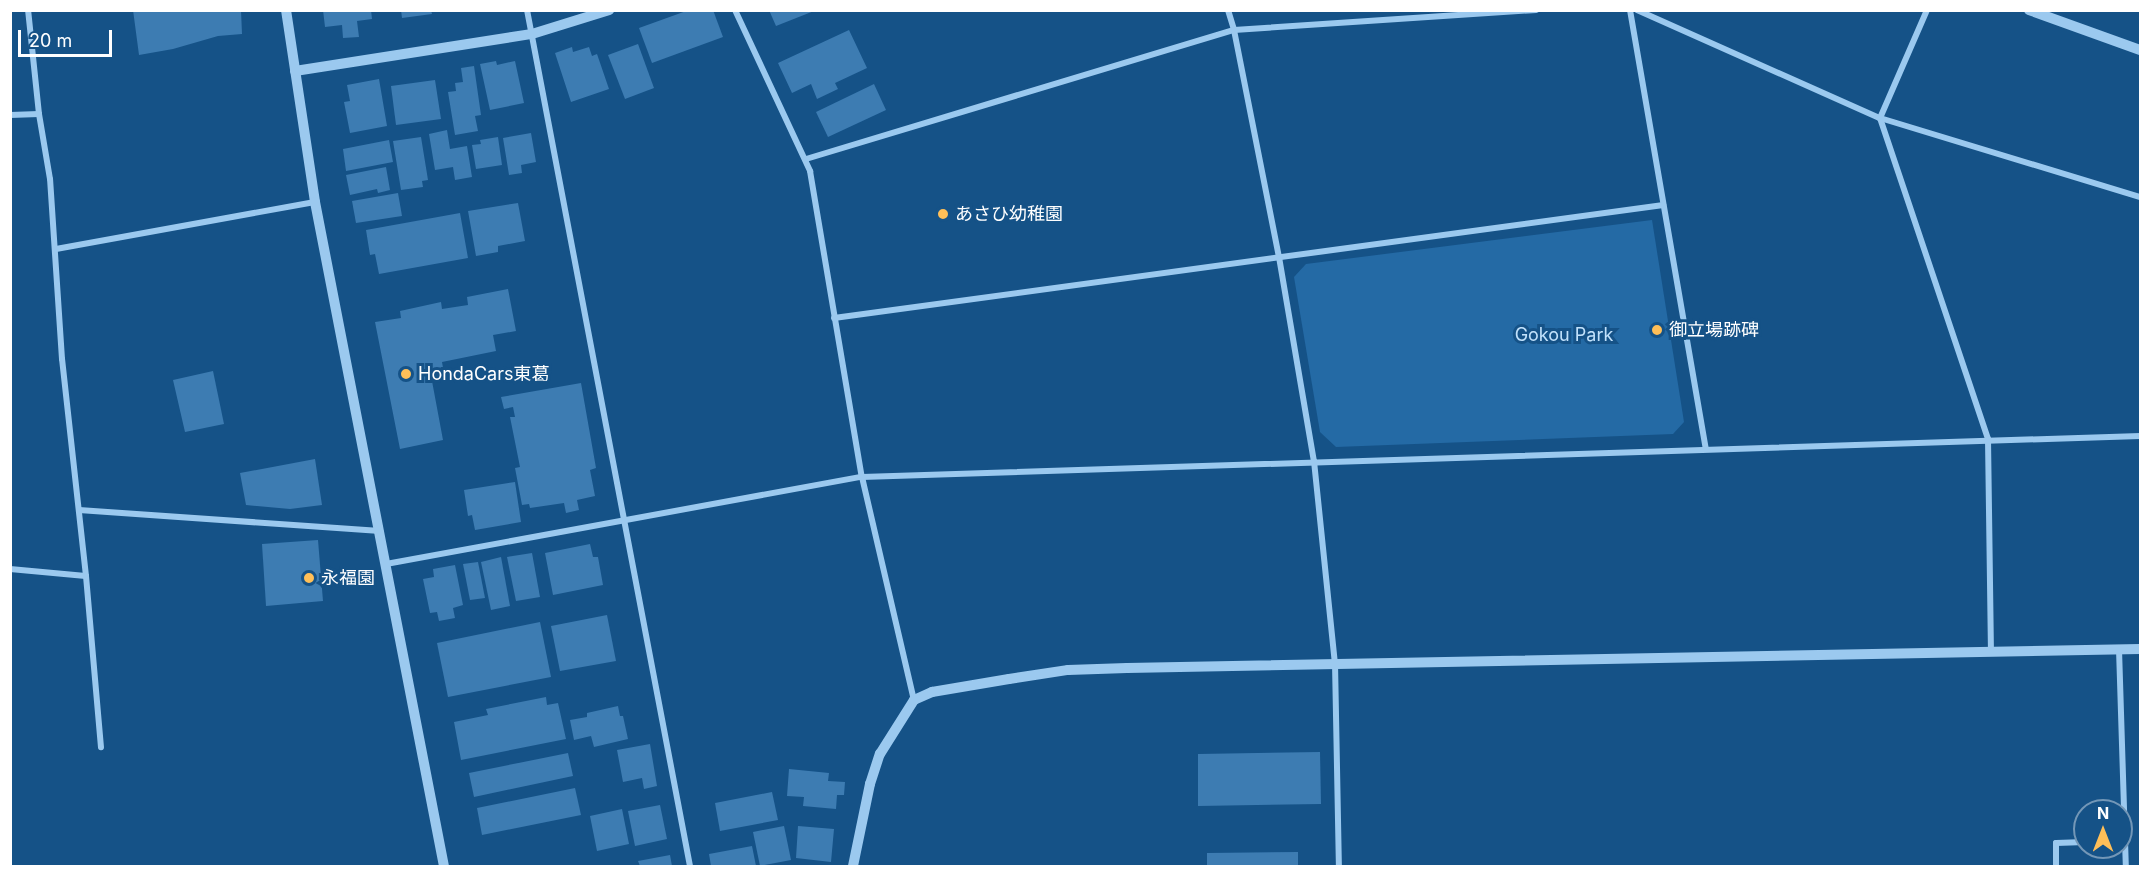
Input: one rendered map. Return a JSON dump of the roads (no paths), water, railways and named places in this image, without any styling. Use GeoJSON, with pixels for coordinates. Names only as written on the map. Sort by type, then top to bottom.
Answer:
{"type":"FeatureCollection","features":[{"type":"Feature","properties":{"kind":"street"},"geometry":{"type":"LineString","coordinates":[[28,10],[39,114],[50,179],[62,359],[86,576],[101,747]]}},
{"type":"Feature","properties":{"kind":"street"},"geometry":{"type":"LineString","coordinates":[[286,10],[315,202],[444,867]]}},
{"type":"Feature","properties":{"kind":"street"},"geometry":{"type":"LineString","coordinates":[[527,10],[690,867]]}},
{"type":"Feature","properties":{"kind":"street"},"geometry":{"type":"LineString","coordinates":[[295,71],[532,34],[609,10]]}},
{"type":"Feature","properties":{"kind":"street"},"geometry":{"type":"LineString","coordinates":[[735,10],[810,171],[862,477],[914,700]]}},
{"type":"Feature","properties":{"kind":"street"},"geometry":{"type":"LineString","coordinates":[[1228,10],[1234,30],[1278,257],[1314,461],[1335,663],[1340,867]]}},
{"type":"Feature","properties":{"kind":"street"},"geometry":{"type":"LineString","coordinates":[[806,159],[1234,30],[1536,10]]}},
{"type":"Feature","properties":{"kind":"street"},"geometry":{"type":"LineString","coordinates":[[1630,10],[1707,448]]}},
{"type":"Feature","properties":{"kind":"street"},"geometry":{"type":"LineString","coordinates":[[1637,10],[1880,118],[2140,197]]}},
{"type":"Feature","properties":{"kind":"street"},"geometry":{"type":"LineString","coordinates":[[1927,10],[1880,118],[1988,439],[1991,651]]}},
{"type":"Feature","properties":{"kind":"street"},"geometry":{"type":"LineString","coordinates":[[2029,10],[2140,50]]}},
{"type":"Feature","properties":{"kind":"street"},"geometry":{"type":"LineString","coordinates":[[10,115],[39,114]]}},
{"type":"Feature","properties":{"kind":"street"},"geometry":{"type":"LineString","coordinates":[[56,249],[315,202]]}},
{"type":"Feature","properties":{"kind":"street"},"geometry":{"type":"LineString","coordinates":[[834,318],[1663,205]]}},
{"type":"Feature","properties":{"kind":"street"},"geometry":{"type":"LineString","coordinates":[[386,564],[862,477],[1707,448],[2140,436]]}},
{"type":"Feature","properties":{"kind":"street"},"geometry":{"type":"LineString","coordinates":[[79,510],[380,531]]}},
{"type":"Feature","properties":{"kind":"street"},"geometry":{"type":"LineString","coordinates":[[10,569],[86,576]]}},
{"type":"Feature","properties":{"kind":"street"},"geometry":{"type":"LineString","coordinates":[[2119,649],[2122,799]]}},
{"type":"Feature","properties":{"kind":"street"},"geometry":{"type":"LineString","coordinates":[[853,867],[870,784],[880,754],[914,700],[932,692],[1068,670],[2140,649]]}},
{"type":"Feature","properties":{"kind":"street"},"geometry":{"type":"LineString","coordinates":[[2056,867],[2056,843],[2073,842]]}},
{"type":"Feature","properties":{"kind":"place","name":"あさひ幼稚園"},"geometry":{"type":"Point","coordinates":[943,214]}},
{"type":"Feature","properties":{"kind":"place","name":"御立場跡碑"},"geometry":{"type":"Point","coordinates":[1657,330]}},
{"type":"Feature","properties":{"kind":"place","name":"HondaCars東葛"},"geometry":{"type":"Point","coordinates":[406,374]}},
{"type":"Feature","properties":{"kind":"place","name":"永福園"},"geometry":{"type":"Point","coordinates":[309,578]}},
{"type":"Feature","properties":{"kind":"park label","name":"Gokou Park"},"geometry":{"type":"Point","coordinates":[1564,335]}}]}
